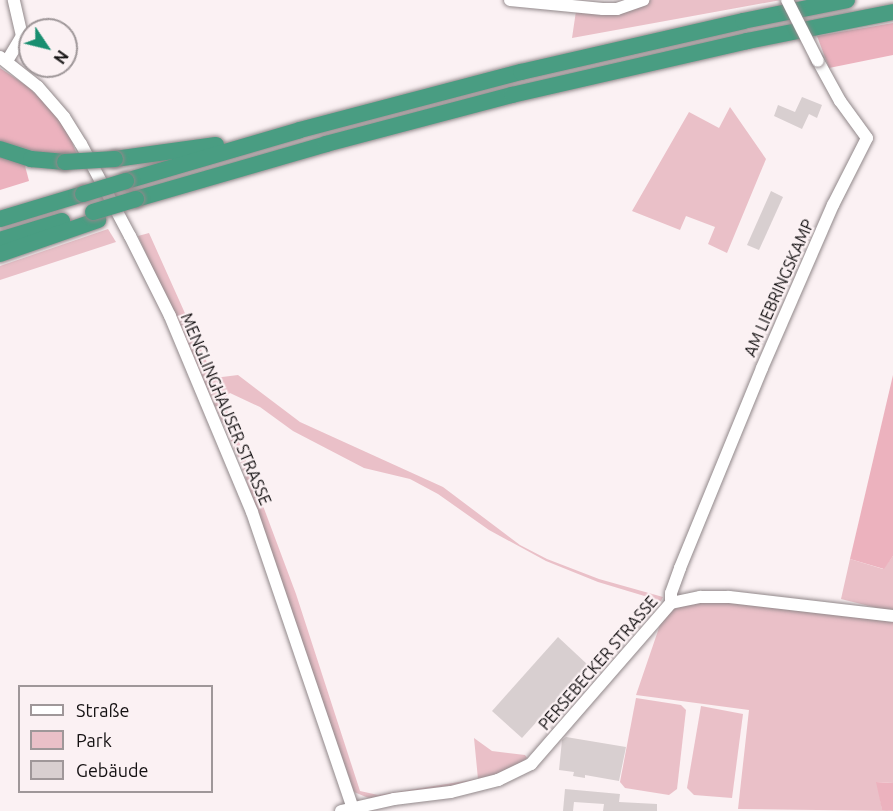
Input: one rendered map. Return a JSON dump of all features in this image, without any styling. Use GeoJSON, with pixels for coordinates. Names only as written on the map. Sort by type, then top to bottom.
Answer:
{"type":"FeatureCollection","features":[{"type":"Feature","properties":{"kind":"highway"},"geometry":{"type":"LineString","coordinates":[[0,219],[300,130],[648,42],[847,0]]}},
{"type":"Feature","properties":{"kind":"highway"},"geometry":{"type":"LineString","coordinates":[[0,254],[141,199],[512,94],[747,41],[893,12]]}},
{"type":"Feature","properties":{"kind":"highway"},"geometry":{"type":"LineString","coordinates":[[0,149],[31,159],[65,162],[115,159],[194,149],[300,130]]}},
{"type":"Feature","properties":{"kind":"highway"},"geometry":{"type":"LineString","coordinates":[[0,240],[95,216]]}},
{"type":"Feature","properties":{"kind":"street"},"geometry":{"type":"LineString","coordinates":[[4,59],[22,36],[14,0]]}},
{"type":"Feature","properties":{"kind":"street"},"geometry":{"type":"LineString","coordinates":[[510,0],[610,9],[643,0]]}},
{"type":"Feature","properties":{"kind":"street","name":"AM LIEBRINGSKAMP"},"geometry":{"type":"LineString","coordinates":[[671,603],[671,593],[680,568],[762,368],[833,205],[867,138],[840,101],[787,0]]}},
{"type":"Feature","properties":{"kind":"street","name":"MENGLINGHAUSER STRASSE"},"geometry":{"type":"LineString","coordinates":[[4,59],[38,87],[64,117],[81,144],[170,316],[252,512],[349,810]]}},
{"type":"Feature","properties":{"kind":"street","name":"PERSEBECKER STRASSE"},"geometry":{"type":"LineString","coordinates":[[349,810],[451,792],[498,780],[531,764],[671,603],[700,597],[729,597],[893,616]]}},
{"type":"Feature","properties":{"kind":"green space"},"geometry":{"type":"Polygon","coordinates":[[[631,0],[781,0],[572,38],[576,11],[617,12],[631,0]]]}},
{"type":"Feature","properties":{"kind":"green space"},"geometry":{"type":"Polygon","coordinates":[[[730,107],[766,159],[727,253],[708,244],[715,227],[686,216],[680,230],[632,211],[689,112],[719,128],[730,107]]]}},
{"type":"Feature","properties":{"kind":"green space"},"geometry":{"type":"Polygon","coordinates":[[[108,229],[116,242],[0,280],[0,266],[108,229]]]}},
{"type":"Feature","properties":{"kind":"green space"},"geometry":{"type":"Polygon","coordinates":[[[149,233],[214,378],[238,375],[300,422],[443,487],[520,545],[547,559],[599,579],[663,597],[661,601],[598,582],[546,561],[489,530],[438,494],[410,479],[364,468],[293,431],[260,407],[230,393],[223,399],[296,594],[360,791],[378,795],[478,779],[474,738],[492,751],[525,755],[527,758],[520,763],[494,776],[454,787],[371,799],[354,792],[239,459],[138,236],[149,233]]]}},
{"type":"Feature","properties":{"kind":"green space"},"geometry":{"type":"Polygon","coordinates":[[[893,556],[893,612],[841,599],[850,559],[883,569],[893,556]]]}},
{"type":"Feature","properties":{"kind":"green space"},"geometry":{"type":"Polygon","coordinates":[[[723,600],[893,622],[893,783],[877,782],[882,809],[892,811],[738,809],[749,710],[636,695],[662,619],[674,609],[692,603],[723,600]]]}},
{"type":"Feature","properties":{"kind":"green space"},"geometry":{"type":"Polygon","coordinates":[[[636,698],[681,705],[686,710],[677,789],[669,795],[625,788],[620,782],[636,698]]]}},
{"type":"Feature","properties":{"kind":"green space"},"geometry":{"type":"Polygon","coordinates":[[[701,706],[743,714],[732,798],[694,795],[687,788],[701,706]]]}},
{"type":"Feature","properties":{"kind":"shaded area"},"geometry":{"type":"Polygon","coordinates":[[[893,23],[893,55],[829,68],[817,36],[893,23]]]}},
{"type":"Feature","properties":{"kind":"shaded area"},"geometry":{"type":"Polygon","coordinates":[[[0,68],[27,86],[46,104],[69,134],[77,155],[47,155],[0,141],[0,68]]]}},
{"type":"Feature","properties":{"kind":"shaded area"},"geometry":{"type":"Polygon","coordinates":[[[0,155],[24,162],[29,181],[0,190],[0,155]]]}},
{"type":"Feature","properties":{"kind":"shaded area"},"geometry":{"type":"Polygon","coordinates":[[[893,375],[893,556],[884,569],[850,559],[893,375]]]}},
{"type":"Feature","properties":{"kind":"shaded area"},"geometry":{"type":"Polygon","coordinates":[[[876,782],[893,783],[893,811],[882,810],[876,782]]]}},
{"type":"Feature","properties":{"kind":"building"},"geometry":{"type":"Polygon","coordinates":[[[802,97],[822,105],[817,118],[809,114],[802,129],[774,116],[778,105],[795,112],[802,97]]]}},
{"type":"Feature","properties":{"kind":"building"},"geometry":{"type":"Polygon","coordinates":[[[771,191],[783,197],[759,250],[747,245],[771,191]]]}},
{"type":"Feature","properties":{"kind":"building"},"geometry":{"type":"Polygon","coordinates":[[[558,637],[588,665],[522,738],[492,711],[558,637]]]}},
{"type":"Feature","properties":{"kind":"building"},"geometry":{"type":"Polygon","coordinates":[[[566,737],[626,747],[619,781],[585,775],[585,778],[573,776],[574,772],[559,770],[562,740],[566,737]]]}},
{"type":"Feature","properties":{"kind":"building"},"geometry":{"type":"Polygon","coordinates":[[[565,789],[620,794],[619,802],[657,804],[657,811],[603,811],[604,804],[574,802],[573,811],[563,811],[565,789]]]}}]}
